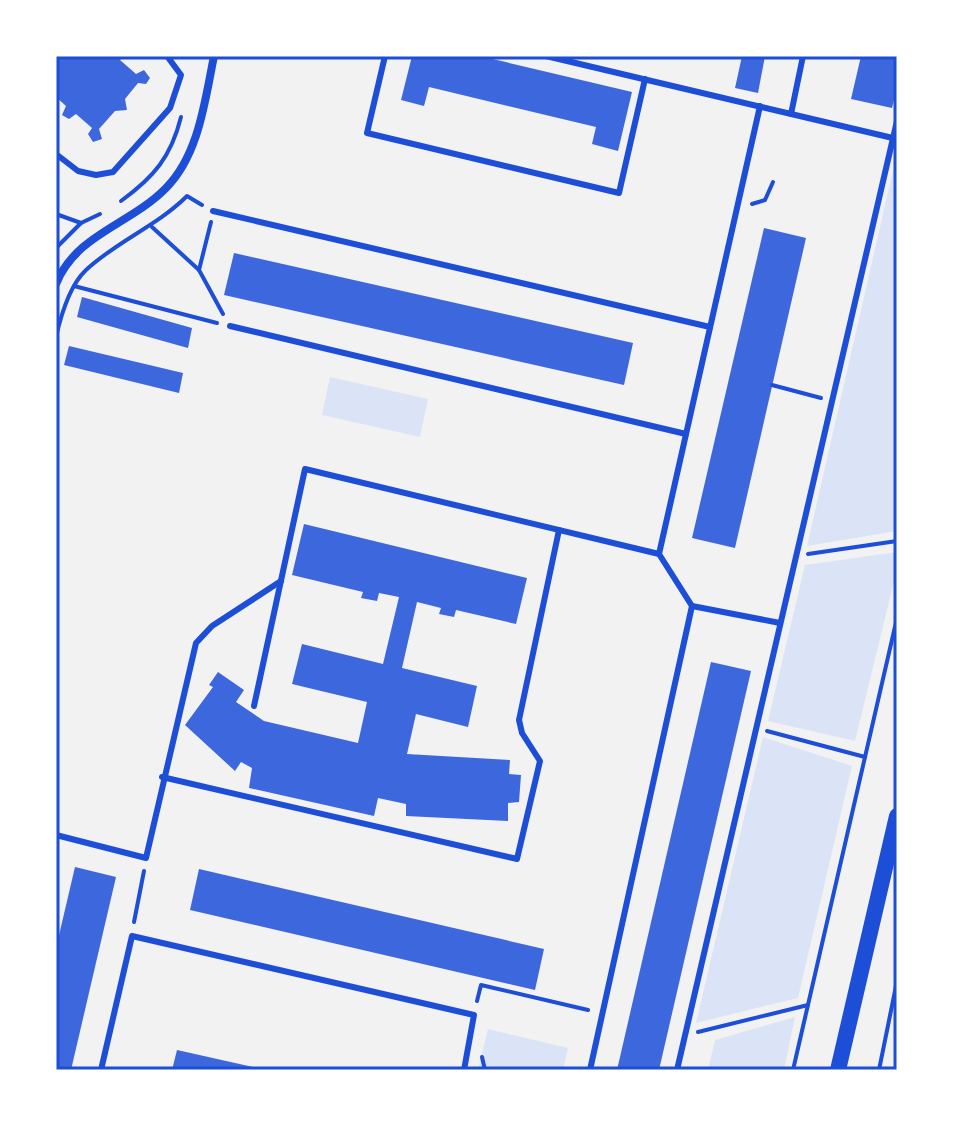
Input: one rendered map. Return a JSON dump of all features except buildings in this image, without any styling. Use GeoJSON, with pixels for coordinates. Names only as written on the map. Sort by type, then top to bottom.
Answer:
{"type":"FeatureCollection","features":[{"type":"Feature","properties":{"kind":"main road"},"geometry":{"type":"LineString","coordinates":[[838,1070],[897,816]]}},
{"type":"Feature","properties":{"kind":"street"},"geometry":{"type":"LineString","coordinates":[[56,284],[68,259],[81,246],[150,201],[178,174],[197,131],[214,56]]}},
{"type":"Feature","properties":{"kind":"lane"},"geometry":{"type":"LineString","coordinates":[[56,154],[78,171],[96,175],[113,172],[170,108],[181,75],[167,56]]}},
{"type":"Feature","properties":{"kind":"lane"},"geometry":{"type":"LineString","coordinates":[[385,56],[367,133],[619,193],[645,79]]}},
{"type":"Feature","properties":{"kind":"lane"},"geometry":{"type":"LineString","coordinates":[[546,56],[895,138]]}},
{"type":"Feature","properties":{"kind":"lane"},"geometry":{"type":"LineString","coordinates":[[791,114],[803,56]]}},
{"type":"Feature","properties":{"kind":"lane"},"geometry":{"type":"LineString","coordinates":[[659,554],[760,106]]}},
{"type":"Feature","properties":{"kind":"lane"},"geometry":{"type":"LineString","coordinates":[[677,1070],[897,121]]}},
{"type":"Feature","properties":{"kind":"lane"},"geometry":{"type":"LineString","coordinates":[[213,211],[710,327]]}},
{"type":"Feature","properties":{"kind":"lane"},"geometry":{"type":"LineString","coordinates":[[230,326],[686,434]]}},
{"type":"Feature","properties":{"kind":"lane"},"geometry":{"type":"LineString","coordinates":[[254,706],[305,469],[659,554],[692,606],[590,1070]]}},
{"type":"Feature","properties":{"kind":"lane"},"geometry":{"type":"LineString","coordinates":[[162,777],[517,859],[540,761],[522,733],[519,720],[559,530]]}},
{"type":"Feature","properties":{"kind":"lane"},"geometry":{"type":"LineString","coordinates":[[56,835],[146,858],[162,777],[196,643],[212,626],[281,581]]}},
{"type":"Feature","properties":{"kind":"lane"},"geometry":{"type":"LineString","coordinates":[[692,606],[780,623]]}},
{"type":"Feature","properties":{"kind":"lane"},"geometry":{"type":"LineString","coordinates":[[101,1070],[132,936],[474,1015],[464,1070]]}},
{"type":"Feature","properties":{"kind":"path"},"geometry":{"type":"LineString","coordinates":[[737,207],[765,200],[773,182]]}},
{"type":"Feature","properties":{"kind":"path"},"geometry":{"type":"LineString","coordinates":[[56,337],[74,286],[86,270],[152,227],[187,196]]}},
{"type":"Feature","properties":{"kind":"path"},"geometry":{"type":"LineString","coordinates":[[199,270],[213,211]]}},
{"type":"Feature","properties":{"kind":"path"},"geometry":{"type":"LineString","coordinates":[[56,214],[81,223]]}},
{"type":"Feature","properties":{"kind":"path"},"geometry":{"type":"LineString","coordinates":[[152,227],[199,270],[230,326]]}},
{"type":"Feature","properties":{"kind":"path"},"geometry":{"type":"LineString","coordinates":[[74,286],[230,326]]}},
{"type":"Feature","properties":{"kind":"path"},"geometry":{"type":"LineString","coordinates":[[772,385],[831,401]]}},
{"type":"Feature","properties":{"kind":"path"},"geometry":{"type":"LineString","coordinates":[[796,555],[897,541]]}},
{"type":"Feature","properties":{"kind":"path"},"geometry":{"type":"LineString","coordinates":[[793,1070],[897,618]]}},
{"type":"Feature","properties":{"kind":"path"},"geometry":{"type":"LineString","coordinates":[[756,728],[865,757]]}},
{"type":"Feature","properties":{"kind":"path"},"geometry":{"type":"LineString","coordinates":[[132,936],[146,858]]}},
{"type":"Feature","properties":{"kind":"path"},"geometry":{"type":"LineString","coordinates":[[879,1070],[897,981]]}},
{"type":"Feature","properties":{"kind":"path"},"geometry":{"type":"LineString","coordinates":[[474,1015],[481,985],[603,1013]]}},
{"type":"Feature","properties":{"kind":"path"},"geometry":{"type":"LineString","coordinates":[[685,1036],[808,1005]]}},
{"type":"Feature","properties":{"kind":"shaded area"},"geometry":{"type":"Polygon","coordinates":[[[896,157],[897,531],[807,546],[896,157]]]}},
{"type":"Feature","properties":{"kind":"shaded area"},"geometry":{"type":"Polygon","coordinates":[[[330,377],[428,399],[420,437],[322,415],[330,377]]]}},
{"type":"Feature","properties":{"kind":"shaded area"},"geometry":{"type":"Polygon","coordinates":[[[897,552],[897,569],[855,741],[768,721],[805,565],[897,552]]]}},
{"type":"Feature","properties":{"kind":"shaded area"},"geometry":{"type":"Polygon","coordinates":[[[763,737],[852,766],[798,998],[696,1023],[763,737]]]}},
{"type":"Feature","properties":{"kind":"shaded area"},"geometry":{"type":"Polygon","coordinates":[[[795,1017],[784,1070],[708,1070],[715,1040],[795,1017]]]}},
{"type":"Feature","properties":{"kind":"shaded area"},"geometry":{"type":"Polygon","coordinates":[[[488,1029],[568,1048],[563,1070],[478,1070],[488,1029]]]}}]}
